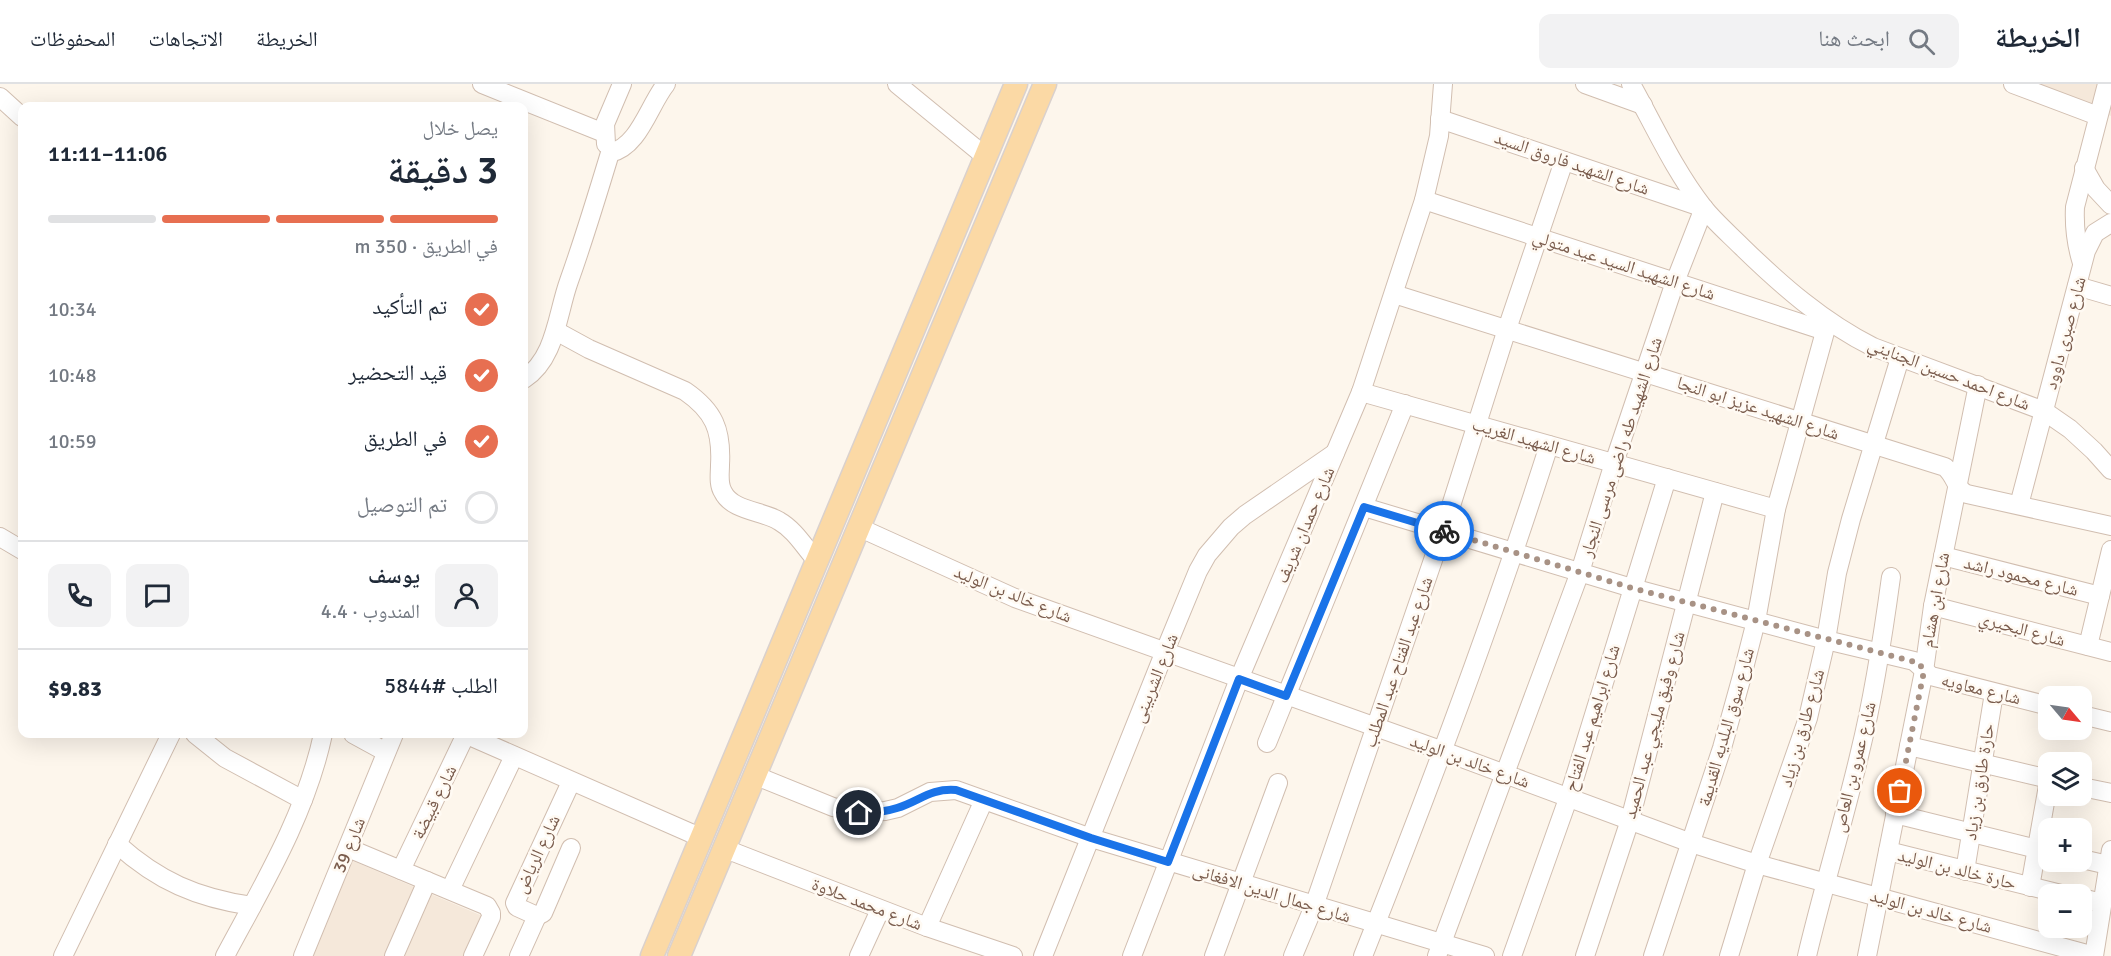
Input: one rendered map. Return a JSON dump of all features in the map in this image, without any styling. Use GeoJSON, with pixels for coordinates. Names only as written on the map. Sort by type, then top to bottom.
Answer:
{"type":"FeatureCollection","features":[{"type":"Feature","properties":{"kind":"main road"},"geometry":{"type":"LineString","coordinates":[[652,956],[1016,84]]}},
{"type":"Feature","properties":{"kind":"main road"},"geometry":{"type":"LineString","coordinates":[[679,956],[1045,84]]}},
{"type":"Feature","properties":{"kind":"main road"},"geometry":{"type":"LineString","coordinates":[[804,592],[827,601]]}},
{"type":"Feature","properties":{"kind":"street"},"geometry":{"type":"LineString","coordinates":[[482,84],[527,102]]}},
{"type":"Feature","properties":{"kind":"street"},"geometry":{"type":"LineString","coordinates":[[528,376],[536,369],[560,334],[564,295],[610,153],[604,133],[607,116],[622,84]]}},
{"type":"Feature","properties":{"kind":"street"},"geometry":{"type":"LineString","coordinates":[[610,153],[620,151],[638,132],[658,94],[666,84]]}},
{"type":"Feature","properties":{"kind":"street"},"geometry":{"type":"LineString","coordinates":[[897,84],[986,157]]}},
{"type":"Feature","properties":{"kind":"street","name":"شارع حمدان شريف"},"geometry":{"type":"LineString","coordinates":[[1132,956],[1239,679],[1361,392],[1424,200],[1439,136],[1443,84]]}},
{"type":"Feature","properties":{"kind":"street"},"geometry":{"type":"LineString","coordinates":[[1585,84],[1643,105]]}},
{"type":"Feature","properties":{"kind":"street","name":"شارع احمد حسين الجنايني"},"geometry":{"type":"LineString","coordinates":[[1631,84],[1704,208],[1751,256],[1826,326],[1900,358],[2044,411],[2070,429],[2111,470]]}},
{"type":"Feature","properties":{"kind":"street"},"geometry":{"type":"LineString","coordinates":[[2013,84],[2098,116]]}},
{"type":"Feature","properties":{"kind":"street"},"geometry":{"type":"LineString","coordinates":[[2082,265],[2074,226],[2075,207],[2107,84]]}},
{"type":"Feature","properties":{"kind":"street"},"geometry":{"type":"LineString","coordinates":[[0,97],[18,113]]}},
{"type":"Feature","properties":{"kind":"street"},"geometry":{"type":"LineString","coordinates":[[528,102],[604,133]]}},
{"type":"Feature","properties":{"kind":"street","name":"شارع الشهيد فاروق السيد"},"geometry":{"type":"LineString","coordinates":[[1440,119],[1704,208]]}},
{"type":"Feature","properties":{"kind":"street","name":"شارع عبد الفتاح عبد المطلب"},"geometry":{"type":"LineString","coordinates":[[1293,956],[1314,906],[1443,531],[1507,329],[1564,161]]}},
{"type":"Feature","properties":{"kind":"street"},"geometry":{"type":"LineString","coordinates":[[2084,168],[2096,189],[2111,205]]}},
{"type":"Feature","properties":{"kind":"street","name":"شارع الشهيد السيد عيد متولي"},"geometry":{"type":"LineString","coordinates":[[1424,200],[1676,282],[1826,326]]}},
{"type":"Feature","properties":{"kind":"street","name":"شارع الشهيد طه راضى مرسى النجار"},"geometry":{"type":"LineString","coordinates":[[1439,950],[1580,572],[1645,372],[1704,208]]}},
{"type":"Feature","properties":{"kind":"street","name":"شارع صبرى داوود"},"geometry":{"type":"LineString","coordinates":[[2019,505],[2089,242],[2103,227],[2111,223]]}},
{"type":"Feature","properties":{"kind":"street"},"geometry":{"type":"LineString","coordinates":[[2077,286],[2111,296]]}},
{"type":"Feature","properties":{"kind":"street","name":"شارع الشهيد عزيز ابو النجا"},"geometry":{"type":"LineString","coordinates":[[1394,294],[1945,467],[1952,473],[1957,485],[1964,493],[2111,526]]}},
{"type":"Feature","properties":{"kind":"street","name":"شارع سوق البلديه القديمة"},"geometry":{"type":"LineString","coordinates":[[1653,956],[1722,748],[1756,621],[1776,509],[1826,326]]}},
{"type":"Feature","properties":{"kind":"street"},"geometry":{"type":"LineString","coordinates":[[560,334],[685,391],[696,399],[706,408],[718,432],[721,445],[720,485],[726,497],[735,504],[785,525],[817,561]]}},
{"type":"Feature","properties":{"kind":"street","name":"شارع طارق بن زياد"},"geometry":{"type":"LineString","coordinates":[[1729,956],[1757,864],[1808,718],[1826,640],[1837,573],[1900,358]]}},
{"type":"Feature","properties":{"kind":"street","name":"شارع ابن هشام"},"geometry":{"type":"LineString","coordinates":[[1867,956],[1924,671],[1942,556],[1978,385]]}},
{"type":"Feature","properties":{"kind":"street","name":"شارع الشهيد الغريب"},"geometry":{"type":"LineString","coordinates":[[1361,392],[1776,509]]}},
{"type":"Feature","properties":{"kind":"street"},"geometry":{"type":"LineString","coordinates":[[1267,743],[1405,404]]}},
{"type":"Feature","properties":{"kind":"street"},"geometry":{"type":"LineString","coordinates":[[1363,956],[1443,751],[1515,553],[1549,445]]}},
{"type":"Feature","properties":{"kind":"street","name":"شارع الشربينى"},"geometry":{"type":"LineString","coordinates":[[1043,956],[1198,571],[1218,540],[1245,514],[1337,452]]}},
{"type":"Feature","properties":{"kind":"street","name":"شارع ابراهيم عبد الفتاح"},"geometry":{"type":"LineString","coordinates":[[1512,956],[1569,796],[1667,478]]}},
{"type":"Feature","properties":{"kind":"street","name":"شارع وفيق مليجي عبد الحميد"},"geometry":{"type":"LineString","coordinates":[[1584,956],[1630,820],[1714,492]]}},
{"type":"Feature","properties":{"kind":"street","name":"شارع معاويه"},"geometry":{"type":"LineString","coordinates":[[1364,507],[1632,588],[1914,661],[1919,663],[1931,676],[2038,703]]}},
{"type":"Feature","properties":{"kind":"street","name":"شارع خالد بن الوليد"},"geometry":{"type":"LineString","coordinates":[[858,527],[1015,598],[1569,796],[1691,843],[1757,864],[2094,956]]}},
{"type":"Feature","properties":{"kind":"street"},"geometry":{"type":"LineString","coordinates":[[0,537],[18,548]]}},
{"type":"Feature","properties":{"kind":"street"},"geometry":{"type":"LineString","coordinates":[[2088,646],[2111,550]]}},
{"type":"Feature","properties":{"kind":"street","name":"شارع محمود راشد"},"geometry":{"type":"LineString","coordinates":[[1942,556],[2100,596]]}},
{"type":"Feature","properties":{"kind":"street","name":"شارع عمرو بن العاص"},"geometry":{"type":"LineString","coordinates":[[1807,956],[1860,753],[1881,653],[1892,577]]}},
{"type":"Feature","properties":{"kind":"street","name":"شارع البحيري"},"geometry":{"type":"LineString","coordinates":[[1933,606],[2111,652]]}},
{"type":"Feature","properties":{"kind":"street","name":"حارة طارق بن زياد"},"geometry":{"type":"LineString","coordinates":[[1965,871],[1994,693]]}},
{"type":"Feature","properties":{"kind":"street"},"geometry":{"type":"LineString","coordinates":[[2092,717],[2111,722]]}},
{"type":"Feature","properties":{"kind":"street"},"geometry":{"type":"LineString","coordinates":[[63,956],[169,738]]}},
{"type":"Feature","properties":{"kind":"street"},"geometry":{"type":"LineString","coordinates":[[200,738],[225,758],[303,800]]}},
{"type":"Feature","properties":{"kind":"street"},"geometry":{"type":"LineString","coordinates":[[225,956],[280,854],[303,800],[322,738]]}},
{"type":"Feature","properties":{"kind":"street"},"geometry":{"type":"LineString","coordinates":[[360,738],[386,752]]}},
{"type":"Feature","properties":{"kind":"street","name":"شارع 39"},"geometry":{"type":"LineString","coordinates":[[303,956],[392,738]]}},
{"type":"Feature","properties":{"kind":"street","name":"شارع قبيضة"},"geometry":{"type":"LineString","coordinates":[[401,870],[464,738]]}},
{"type":"Feature","properties":{"kind":"street"},"geometry":{"type":"LineString","coordinates":[[475,738],[702,838]]}},
{"type":"Feature","properties":{"kind":"street"},"geometry":{"type":"LineString","coordinates":[[1909,746],[2038,777]]}},
{"type":"Feature","properties":{"kind":"street"},"geometry":{"type":"LineString","coordinates":[[450,890],[514,756]]}},
{"type":"Feature","properties":{"kind":"street","name":"شارع جمال الدين الافغانى"},"geometry":{"type":"LineString","coordinates":[[754,775],[833,807],[859,813],[898,808],[938,790],[956,790],[1091,838],[1376,924],[1439,950],[1485,956]]}},
{"type":"Feature","properties":{"kind":"street","name":"شارع الرياض"},"geometry":{"type":"LineString","coordinates":[[537,916],[517,907],[515,903],[571,782]]}},
{"type":"Feature","properties":{"kind":"street"},"geometry":{"type":"LineString","coordinates":[[1214,956],[1278,783]]}},
{"type":"Feature","properties":{"kind":"street"},"geometry":{"type":"LineString","coordinates":[[2092,789],[2111,793]]}},
{"type":"Feature","properties":{"kind":"street"},"geometry":{"type":"LineString","coordinates":[[927,927],[984,800]]}},
{"type":"Feature","properties":{"kind":"street"},"geometry":{"type":"LineString","coordinates":[[1895,814],[2038,849]]}},
{"type":"Feature","properties":{"kind":"street"},"geometry":{"type":"LineString","coordinates":[[117,843],[134,859],[173,884],[211,898],[252,906]]}},
{"type":"Feature","properties":{"kind":"street"},"geometry":{"type":"LineString","coordinates":[[348,848],[487,906],[491,913],[473,956]]}},
{"type":"Feature","properties":{"kind":"street"},"geometry":{"type":"LineString","coordinates":[[519,956],[537,916],[543,913],[571,848]]}},
{"type":"Feature","properties":{"kind":"street","name":"شارع محمد حلاوة"},"geometry":{"type":"LineString","coordinates":[[723,848],[927,927],[964,949],[1013,956]]}},
{"type":"Feature","properties":{"kind":"street","name":"حارة خالد بن الوليد"},"geometry":{"type":"LineString","coordinates":[[1888,851],[2038,890]]}},
{"type":"Feature","properties":{"kind":"street"},"geometry":{"type":"LineString","coordinates":[[2092,859],[2110,858],[2094,956]]}},
{"type":"Feature","properties":{"kind":"street"},"geometry":{"type":"LineString","coordinates":[[2030,888],[2038,865]]}},
{"type":"Feature","properties":{"kind":"street"},"geometry":{"type":"LineString","coordinates":[[394,956],[428,881]]}},
{"type":"Feature","properties":{"kind":"street"},"geometry":{"type":"LineString","coordinates":[[2092,901],[2101,903]]}},
{"type":"Feature","properties":{"kind":"street"},"geometry":{"type":"LineString","coordinates":[[859,956],[880,910]]}},
{"type":"Feature","properties":{"kind":"shaded area"},"geometry":{"type":"Polygon","coordinates":[[[2032,84],[2111,84],[2111,116],[2032,84]]]}},
{"type":"Feature","properties":{"kind":"shaded area"},"geometry":{"type":"Polygon","coordinates":[[[341,856],[485,917],[468,956],[298,956],[341,856]]]}},
{"type":"Feature","properties":{"kind":"way so far"},"geometry":{"type":"LineString","coordinates":[[1444,531],[1632,588],[1919,663],[1924,671],[1900,791]]}},
{"type":"Feature","properties":{"kind":"route"},"geometry":{"type":"LineString","coordinates":[[859,813],[898,808],[938,790],[956,790],[1091,838],[1168,862],[1239,679],[1286,696],[1364,507],[1444,531]]}}]}
